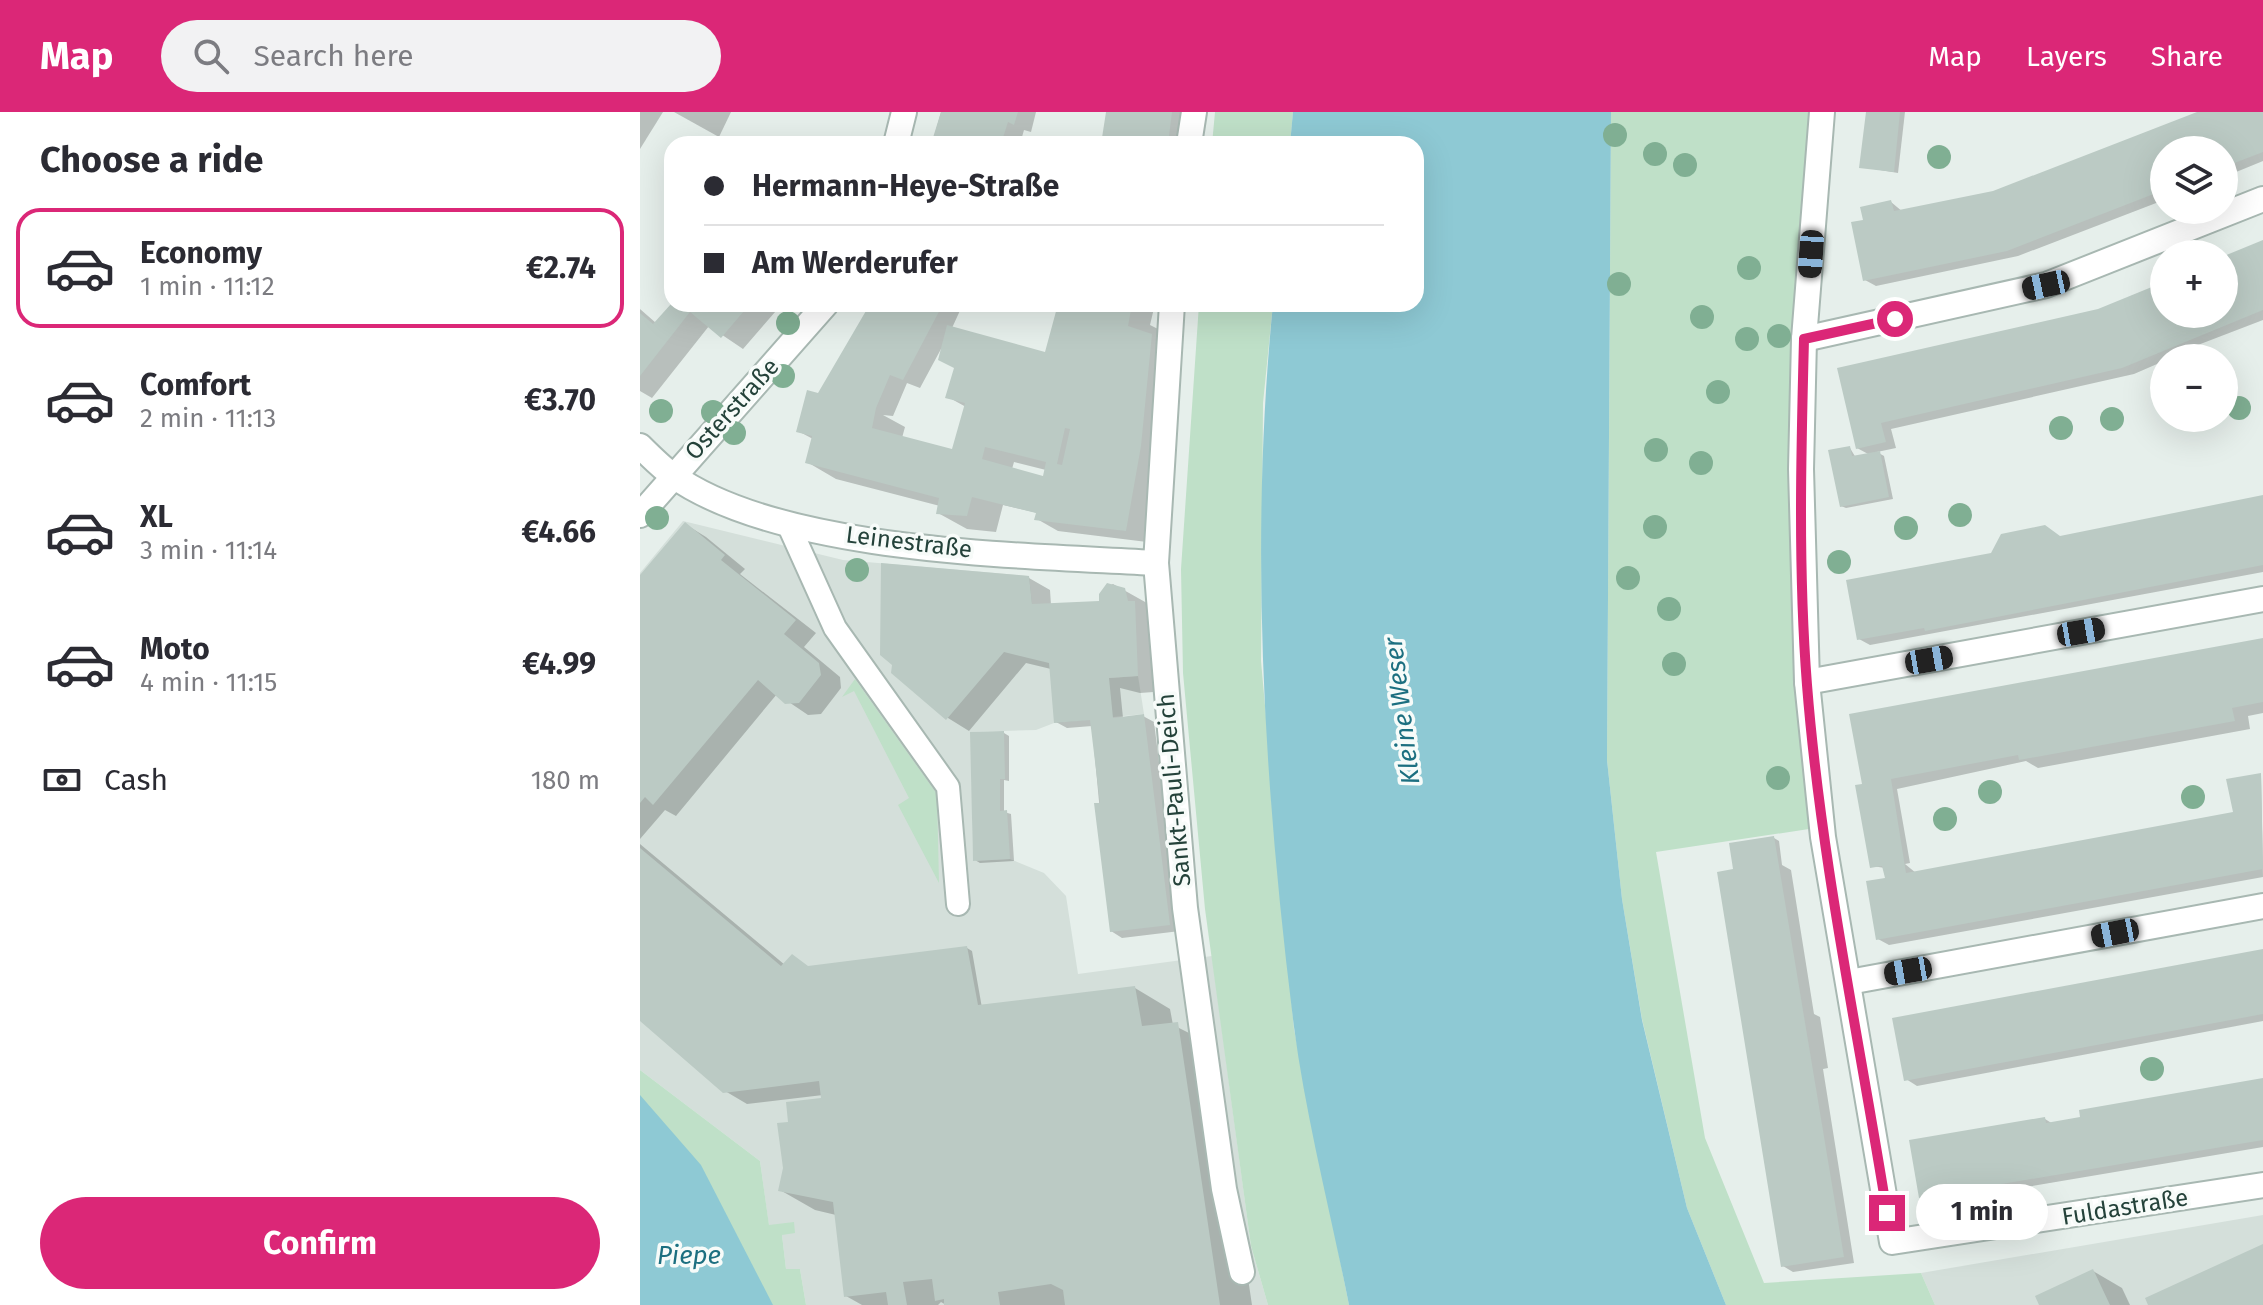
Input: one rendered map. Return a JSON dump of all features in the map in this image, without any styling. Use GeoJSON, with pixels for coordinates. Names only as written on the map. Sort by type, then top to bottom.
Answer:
{"type":"FeatureCollection","features":[{"type":"Feature","properties":{"kind":"street"},"geometry":{"type":"LineString","coordinates":[[898,136],[904,112]]}},
{"type":"Feature","properties":{"kind":"street"},"geometry":{"type":"LineString","coordinates":[[1190,136],[1194,112]]}},
{"type":"Feature","properties":{"kind":"street"},"geometry":{"type":"LineString","coordinates":[[1822,112],[1804,339],[1801,469],[1807,682],[1823,837],[1849,982],[2263,906]]}},
{"type":"Feature","properties":{"kind":"street"},"geometry":{"type":"LineString","coordinates":[[1804,339],[2046,285],[2263,199]]}},
{"type":"Feature","properties":{"kind":"street","name":"Osterstraße"},"geometry":{"type":"LineString","coordinates":[[640,515],[819,312]]}},
{"type":"Feature","properties":{"kind":"street","name":"Sankt-Pauli-Deich"},"geometry":{"type":"LineString","coordinates":[[1172,312],[1156,563],[1185,908],[1224,1189],[1242,1272]]}},
{"type":"Feature","properties":{"kind":"street","name":"Leinestraße"},"geometry":{"type":"LineString","coordinates":[[640,446],[673,476],[732,506],[789,526],[938,547],[1156,563]]}},
{"type":"Feature","properties":{"kind":"street"},"geometry":{"type":"LineString","coordinates":[[1807,682],[2263,599]]}},
{"type":"Feature","properties":{"kind":"street","name":"Fuldastraße"},"geometry":{"type":"LineString","coordinates":[[1849,982],[1892,1242],[2263,1185]]}},
{"type":"Feature","properties":{"kind":"lane"},"geometry":{"type":"LineString","coordinates":[[789,526],[835,628],[948,787],[958,904]]}},
{"type":"Feature","properties":{"kind":"shaded area"},"geometry":{"type":"Polygon","coordinates":[[[683,521],[843,560],[1029,576],[1032,604],[1109,678],[1138,676],[1144,714],[1054,723],[1036,730],[971,732],[973,861],[1010,859],[1044,873],[1066,896],[1078,974],[1212,956],[1251,1246],[1268,1305],[806,1305],[800,1269],[786,1269],[782,1235],[794,1223],[769,1226],[760,1161],[640,1070],[640,573],[683,521]]]}},
{"type":"Feature","properties":{"kind":"shaded area"},"geometry":{"type":"Polygon","coordinates":[[[2263,1215],[2263,1305],[1935,1305],[1921,1273],[2263,1215]]]}},
{"type":"Feature","properties":{"kind":"green space"},"geometry":{"type":"Polygon","coordinates":[[[1215,112],[1293,112],[1291,136],[1213,136],[1215,112]]]}},
{"type":"Feature","properties":{"kind":"green space"},"geometry":{"type":"Polygon","coordinates":[[[1611,112],[1822,112],[1804,339],[1822,827],[1656,852],[1705,1138],[1764,1283],[1921,1273],[1935,1305],[1726,1305],[1687,1208],[1642,1019],[1622,899],[1607,760],[1611,112]]]}},
{"type":"Feature","properties":{"kind":"green space"},"geometry":{"type":"Polygon","coordinates":[[[1198,312],[1272,312],[1263,403],[1261,661],[1294,1029],[1349,1305],[1268,1305],[1251,1246],[1205,909],[1183,673],[1181,569],[1198,312]]]}},
{"type":"Feature","properties":{"kind":"green space"},"geometry":{"type":"Polygon","coordinates":[[[855,679],[937,794],[939,883],[898,805],[909,798],[854,691],[842,697],[855,679]]]}},
{"type":"Feature","properties":{"kind":"green space","name":"Piepe"},"geometry":{"type":"Polygon","coordinates":[[[640,1070],[760,1161],[769,1225],[794,1222],[795,1233],[782,1235],[786,1269],[800,1269],[806,1305],[640,1305],[640,1070]]]}},
{"type":"Feature","properties":{"kind":"water","name":"Kleine Weser"},"geometry":{"type":"Polygon","coordinates":[[[1293,112],[1611,112],[1607,760],[1622,899],[1642,1020],[1687,1208],[1726,1305],[1349,1305],[1299,1061],[1275,847],[1263,666],[1261,575],[1266,394],[1272,312],[1424,312],[1424,136],[1291,136],[1293,112]]]}},
{"type":"Feature","properties":{"kind":"water","name":"Piepe"},"geometry":{"type":"Polygon","coordinates":[[[640,1095],[701,1165],[773,1305],[640,1305],[640,1095]]]}},
{"type":"Feature","properties":{"kind":"building"},"geometry":{"type":"Polygon","coordinates":[[[941,112],[1018,112],[1014,125],[1008,122],[1004,136],[934,136],[941,112]]]}},
{"type":"Feature","properties":{"kind":"building"},"geometry":{"type":"Polygon","coordinates":[[[1106,112],[1172,112],[1169,136],[1102,136],[1106,112]]]}},
{"type":"Feature","properties":{"kind":"building"},"geometry":{"type":"Polygon","coordinates":[[[1866,112],[1900,112],[1894,172],[1859,168],[1866,112]]]}},
{"type":"Feature","properties":{"kind":"building"},"geometry":{"type":"Polygon","coordinates":[[[2197,112],[2263,112],[2263,152],[2238,162],[2238,136],[2150,136],[2150,195],[2007,251],[1863,281],[1851,222],[1863,220],[1860,207],[1891,200],[1894,211],[1993,191],[2197,112]]]}},
{"type":"Feature","properties":{"kind":"building"},"geometry":{"type":"Polygon","coordinates":[[[2263,240],[2263,310],[2238,320],[2238,250],[2263,240]]]}},
{"type":"Feature","properties":{"kind":"building"},"geometry":{"type":"Polygon","coordinates":[[[2150,288],[2150,328],[2219,328],[2180,344],[2150,344],[2150,356],[2122,368],[1881,423],[1886,442],[1856,449],[1837,368],[2098,309],[2150,288]]]}},
{"type":"Feature","properties":{"kind":"building"},"geometry":{"type":"Polygon","coordinates":[[[664,312],[690,312],[640,376],[640,313],[653,324],[664,312]]]}},
{"type":"Feature","properties":{"kind":"building"},"geometry":{"type":"Polygon","coordinates":[[[690,312],[743,312],[721,338],[690,312]]]}},
{"type":"Feature","properties":{"kind":"building"},"geometry":{"type":"Polygon","coordinates":[[[865,312],[939,312],[903,380],[890,375],[876,408],[872,428],[952,449],[965,403],[945,398],[954,368],[938,360],[947,325],[1045,352],[1056,312],[1131,312],[1128,326],[1152,334],[1141,446],[1126,531],[1034,520],[1036,513],[972,497],[967,516],[936,514],[939,498],[805,463],[812,436],[796,432],[807,390],[818,393],[865,312]],[[1065,428],[1057,464],[1062,465],[1070,429],[1065,428]],[[985,447],[982,459],[1043,476],[1046,462],[985,447]]]}},
{"type":"Feature","properties":{"kind":"building"},"geometry":{"type":"Polygon","coordinates":[[[1850,446],[1852,456],[1880,451],[1889,497],[1840,507],[1828,450],[1850,446]]]}},
{"type":"Feature","properties":{"kind":"building"},"geometry":{"type":"Polygon","coordinates":[[[2263,495],[2263,565],[1925,631],[1924,628],[1857,640],[1846,580],[1991,553],[2001,534],[2045,525],[2060,536],[2263,495]]]}},
{"type":"Feature","properties":{"kind":"building"},"geometry":{"type":"Polygon","coordinates":[[[685,522],[725,555],[721,560],[796,620],[784,634],[819,663],[821,675],[799,703],[785,704],[758,680],[653,805],[645,797],[640,803],[640,575],[685,522]]]}},
{"type":"Feature","properties":{"kind":"building"},"geometry":{"type":"Polygon","coordinates":[[[881,563],[1029,576],[1032,604],[1099,601],[1099,594],[1107,583],[1125,588],[1128,601],[1135,601],[1138,676],[1109,678],[1113,718],[1144,714],[1170,925],[1110,932],[1094,803],[1100,803],[1090,720],[1054,723],[1049,663],[1004,652],[946,720],[891,673],[892,665],[880,655],[881,563]]]}},
{"type":"Feature","properties":{"kind":"building"},"geometry":{"type":"Polygon","coordinates":[[[2263,638],[2263,702],[2232,708],[2235,721],[2019,760],[2018,755],[1891,779],[1906,873],[2233,812],[2226,779],[2261,773],[2263,869],[1876,940],[1866,881],[1885,878],[1882,866],[1870,868],[1855,785],[1862,784],[1849,714],[2263,638]]]}},
{"type":"Feature","properties":{"kind":"building"},"geometry":{"type":"Polygon","coordinates":[[[1004,731],[1005,779],[1000,779],[1000,811],[1007,810],[1010,859],[973,861],[970,732],[1004,731]]]}},
{"type":"Feature","properties":{"kind":"building"},"geometry":{"type":"Polygon","coordinates":[[[1774,836],[1844,1257],[1781,1267],[1717,872],[1733,869],[1729,843],[1774,836]]]}},
{"type":"Feature","properties":{"kind":"building"},"geometry":{"type":"Polygon","coordinates":[[[640,848],[781,966],[792,954],[808,966],[967,946],[978,1005],[1135,986],[1142,1026],[1178,1022],[1220,1305],[1065,1305],[1063,1290],[1051,1284],[998,1292],[1000,1305],[944,1305],[944,1299],[935,1301],[932,1279],[903,1282],[907,1305],[888,1305],[886,1292],[844,1297],[833,1202],[778,1191],[783,1168],[777,1123],[788,1122],[786,1102],[821,1098],[819,1081],[723,1093],[640,1021],[640,848]]]}},
{"type":"Feature","properties":{"kind":"building"},"geometry":{"type":"Polygon","coordinates":[[[2263,949],[2263,1014],[1904,1081],[1892,1018],[2263,949]]]}},
{"type":"Feature","properties":{"kind":"building"},"geometry":{"type":"Polygon","coordinates":[[[2263,1078],[2263,1140],[1919,1198],[1909,1140],[2045,1117],[2046,1123],[2080,1117],[2079,1110],[2263,1078]]]}},
{"type":"Feature","properties":{"kind":"building"},"geometry":{"type":"Polygon","coordinates":[[[2263,1244],[2263,1305],[2148,1305],[2145,1298],[2263,1244]]]}},
{"type":"Feature","properties":{"kind":"building"},"geometry":{"type":"Polygon","coordinates":[[[2093,1269],[2110,1305],[2039,1305],[2035,1296],[2093,1269]]]}},
{"type":"Feature","properties":{"kind":"route"},"geometry":{"type":"LineString","coordinates":[[1887,1213],[1823,837],[1807,682],[1801,469],[1804,339],[1895,319]]}}]}
